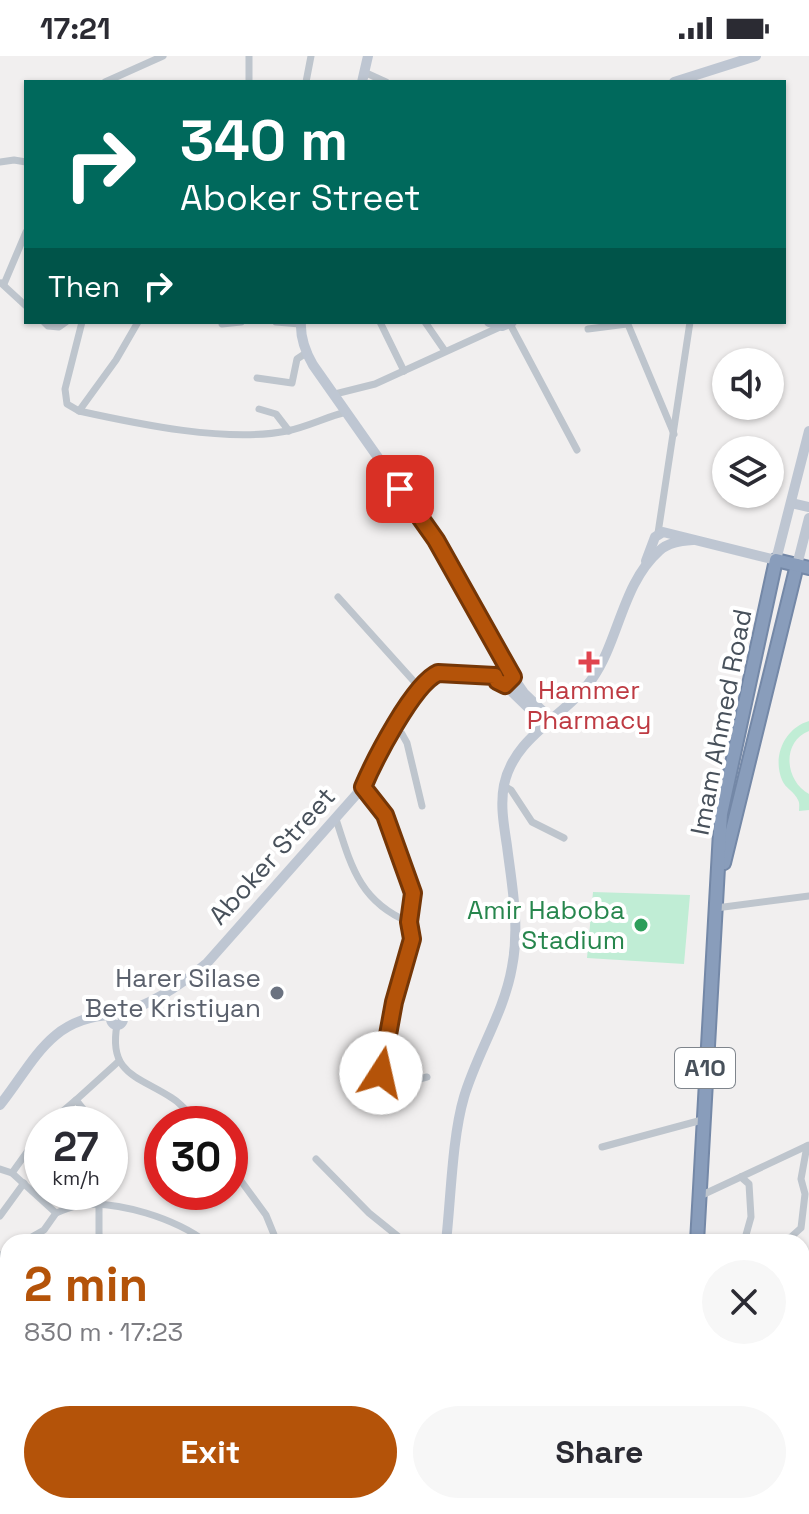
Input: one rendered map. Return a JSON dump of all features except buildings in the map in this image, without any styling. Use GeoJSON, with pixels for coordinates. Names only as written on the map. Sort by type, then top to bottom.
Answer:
{"type":"FeatureCollection","features":[{"type":"Feature","properties":{"kind":"highway"},"geometry":{"type":"LineString","coordinates":[[776,560],[803,567]]}},
{"type":"Feature","properties":{"kind":"highway","name":"Imam Ahmed Road"},"geometry":{"type":"LineString","coordinates":[[697,1234],[721,814],[776,560]]}},
{"type":"Feature","properties":{"kind":"highway","name":"Imam Ahmed Road"},"geometry":{"type":"LineString","coordinates":[[716,893],[803,567]]}},
{"type":"Feature","properties":{"kind":"main road"},"geometry":{"type":"LineString","coordinates":[[363,77],[368,56]]}},
{"type":"Feature","properties":{"kind":"main road"},"geometry":{"type":"LineString","coordinates":[[702,78],[756,56]]}},
{"type":"Feature","properties":{"kind":"main road"},"geometry":{"type":"LineString","coordinates":[[301,324],[306,353],[436,540],[494,645],[504,674],[547,721]]}},
{"type":"Feature","properties":{"kind":"main road"},"geometry":{"type":"LineString","coordinates":[[447,1234],[462,1102],[506,992],[513,966],[515,915],[505,828],[504,786],[509,768],[520,750],[582,691],[601,665],[658,533],[669,533],[776,560],[809,431]]}},
{"type":"Feature","properties":{"kind":"main road"},"geometry":{"type":"LineString","coordinates":[[791,503],[809,507]]}},
{"type":"Feature","properties":{"kind":"main road"},"geometry":{"type":"LineString","coordinates":[[803,567],[809,518]]}},
{"type":"Feature","properties":{"kind":"main road"},"geometry":{"type":"LineString","coordinates":[[643,571],[660,550],[677,542],[693,540]]}},
{"type":"Feature","properties":{"kind":"main road"},"geometry":{"type":"LineString","coordinates":[[419,687],[438,673],[504,674]]}},
{"type":"Feature","properties":{"kind":"main road","name":"Aboker Street"},"geometry":{"type":"LineString","coordinates":[[114,1018],[177,986],[207,963],[363,787],[377,753],[419,687]]}},
{"type":"Feature","properties":{"kind":"main road"},"geometry":{"type":"LineString","coordinates":[[535,709],[563,708]]}},
{"type":"Feature","properties":{"kind":"main road"},"geometry":{"type":"LineString","coordinates":[[535,709],[535,734]]}},
{"type":"Feature","properties":{"kind":"main road"},"geometry":{"type":"LineString","coordinates":[[0,1105],[37,1053],[56,1033],[83,1019],[114,1018]]}},
{"type":"Feature","properties":{"kind":"street"},"geometry":{"type":"LineString","coordinates":[[109,80],[163,56]]}},
{"type":"Feature","properties":{"kind":"street"},"geometry":{"type":"LineString","coordinates":[[249,56],[249,80]]}},
{"type":"Feature","properties":{"kind":"street"},"geometry":{"type":"LineString","coordinates":[[306,80],[311,56]]}},
{"type":"Feature","properties":{"kind":"street"},"geometry":{"type":"LineString","coordinates":[[0,162],[24,162]]}},
{"type":"Feature","properties":{"kind":"street"},"geometry":{"type":"LineString","coordinates":[[24,236],[2,284],[24,304]]}},
{"type":"Feature","properties":{"kind":"street"},"geometry":{"type":"LineString","coordinates":[[81,324],[65,389],[67,404],[79,411],[182,429],[262,434],[289,431],[346,412]]}},
{"type":"Feature","properties":{"kind":"street"},"geometry":{"type":"LineString","coordinates":[[79,411],[116,360],[137,324]]}},
{"type":"Feature","properties":{"kind":"street"},"geometry":{"type":"LineString","coordinates":[[382,324],[404,371]]}},
{"type":"Feature","properties":{"kind":"street"},"geometry":{"type":"LineString","coordinates":[[426,324],[445,351]]}},
{"type":"Feature","properties":{"kind":"street"},"geometry":{"type":"LineString","coordinates":[[335,394],[375,384],[508,324],[577,450]]}},
{"type":"Feature","properties":{"kind":"street"},"geometry":{"type":"LineString","coordinates":[[588,329],[620,324]]}},
{"type":"Feature","properties":{"kind":"street"},"geometry":{"type":"LineString","coordinates":[[627,324],[675,436]]}},
{"type":"Feature","properties":{"kind":"street"},"geometry":{"type":"LineString","coordinates":[[658,533],[690,324]]}},
{"type":"Feature","properties":{"kind":"street"},"geometry":{"type":"LineString","coordinates":[[257,378],[292,383],[297,359],[306,353]]}},
{"type":"Feature","properties":{"kind":"street"},"geometry":{"type":"LineString","coordinates":[[259,409],[276,414],[289,431]]}},
{"type":"Feature","properties":{"kind":"street"},"geometry":{"type":"LineString","coordinates":[[338,597],[419,687]]}},
{"type":"Feature","properties":{"kind":"street"},"geometry":{"type":"LineString","coordinates":[[394,730],[402,734],[407,743],[422,806]]}},
{"type":"Feature","properties":{"kind":"street"},"geometry":{"type":"LineString","coordinates":[[504,786],[511,790],[532,822],[564,838]]}},
{"type":"Feature","properties":{"kind":"street"},"geometry":{"type":"LineString","coordinates":[[363,787],[385,815],[413,893],[409,922],[412,939],[394,1002],[381,1073],[400,1084],[427,1077]]}},
{"type":"Feature","properties":{"kind":"street"},"geometry":{"type":"LineString","coordinates":[[336,819],[358,880],[370,897],[389,914],[409,922]]}},
{"type":"Feature","properties":{"kind":"street"},"geometry":{"type":"LineString","coordinates":[[716,908],[809,896]]}},
{"type":"Feature","properties":{"kind":"street"},"geometry":{"type":"LineString","coordinates":[[114,1018],[119,1061],[133,1077],[181,1106]]}},
{"type":"Feature","properties":{"kind":"street"},"geometry":{"type":"LineString","coordinates":[[69,1106],[119,1061]]}},
{"type":"Feature","properties":{"kind":"street"},"geometry":{"type":"LineString","coordinates":[[76,1100],[81,1106]]}},
{"type":"Feature","properties":{"kind":"street"},"geometry":{"type":"LineString","coordinates":[[602,1147],[702,1120]]}},
{"type":"Feature","properties":{"kind":"street"},"geometry":{"type":"LineString","coordinates":[[698,1197],[808,1146]]}},
{"type":"Feature","properties":{"kind":"street"},"geometry":{"type":"LineString","coordinates":[[805,1226],[805,1194],[801,1179],[808,1146]]}},
{"type":"Feature","properties":{"kind":"street"},"geometry":{"type":"LineString","coordinates":[[12,1173],[24,1156]]}},
{"type":"Feature","properties":{"kind":"street"},"geometry":{"type":"LineString","coordinates":[[316,1159],[369,1213],[395,1234]]}},
{"type":"Feature","properties":{"kind":"street"},"geometry":{"type":"LineString","coordinates":[[0,1169],[12,1173],[24,1183],[0,1216]]}},
{"type":"Feature","properties":{"kind":"street"},"geometry":{"type":"LineString","coordinates":[[741,1177],[749,1184],[751,1217],[746,1234]]}},
{"type":"Feature","properties":{"kind":"street"},"geometry":{"type":"LineString","coordinates":[[248,1190],[266,1215],[274,1234]]}},
{"type":"Feature","properties":{"kind":"street"},"geometry":{"type":"LineString","coordinates":[[53,1210],[56,1213]]}},
{"type":"Feature","properties":{"kind":"street"},"geometry":{"type":"LineString","coordinates":[[37,1234],[44,1230],[56,1213],[64,1210]]}},
{"type":"Feature","properties":{"kind":"street"},"geometry":{"type":"LineString","coordinates":[[99,1234],[101,1210]]}},
{"type":"Feature","properties":{"kind":"street"},"geometry":{"type":"LineString","coordinates":[[126,1210],[160,1218],[196,1234]]}},
{"type":"Feature","properties":{"kind":"green space"},"geometry":{"type":"Polygon","coordinates":[[[809,721],[809,731],[800,736],[790,752],[795,780],[809,794],[809,810],[799,811],[797,797],[785,785],[779,771],[780,753],[787,736],[809,721]]]}},
{"type":"Feature","properties":{"kind":"green space"},"geometry":{"type":"Polygon","coordinates":[[[593,892],[690,895],[684,964],[587,958],[593,892]]]}},
{"type":"Feature","properties":{"kind":"place","name":"Hammer Pharmacy"},"geometry":{"type":"Point","coordinates":[589,662]}},
{"type":"Feature","properties":{"kind":"place","name":"Amir Haboba Stadium"},"geometry":{"type":"Point","coordinates":[641,925]}},
{"type":"Feature","properties":{"kind":"place","name":"Harer Silase Bete Kristiyan"},"geometry":{"type":"Point","coordinates":[277,993]}},
{"type":"Feature","properties":{"kind":"route"},"geometry":{"type":"LineString","coordinates":[[381,1073],[394,1002],[412,939],[409,922],[413,893],[385,815],[363,787],[377,753],[419,687],[431,676],[438,673],[495,676],[499,683],[505,685],[513,677],[436,540],[400,489]]}}]}
